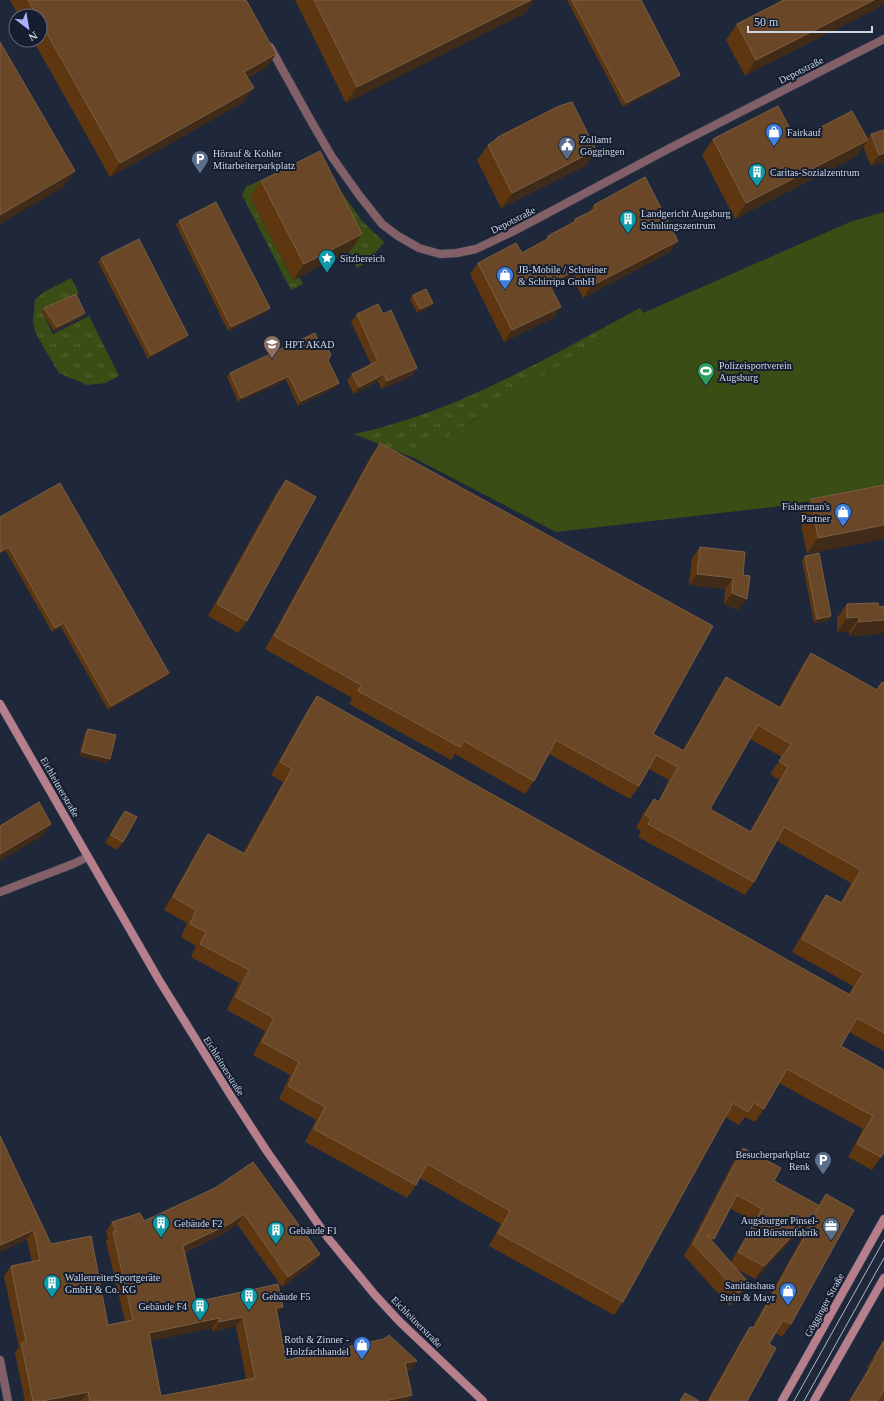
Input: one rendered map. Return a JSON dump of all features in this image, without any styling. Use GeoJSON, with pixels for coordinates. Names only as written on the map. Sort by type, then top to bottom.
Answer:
{"type":"FeatureCollection","features":[{"type":"Feature","properties":{"kind":"main road","name":"Eichleitnerstraße"},"geometry":{"type":"LineString","coordinates":[[0,704],[160,980],[266,1150],[328,1238],[375,1295],[399,1321],[483,1401]]}},
{"type":"Feature","properties":{"kind":"main road","name":"Gögginger Straße"},"geometry":{"type":"LineString","coordinates":[[782,1401],[884,1219]]}},
{"type":"Feature","properties":{"kind":"main road"},"geometry":{"type":"LineString","coordinates":[[814,1401],[884,1278]]}},
{"type":"Feature","properties":{"kind":"street","name":"Depotstraße"},"geometry":{"type":"LineString","coordinates":[[266,40],[332,157],[382,224],[398,236],[419,248],[440,254],[458,253],[476,248],[514,231],[884,39]]}},
{"type":"Feature","properties":{"kind":"street"},"geometry":{"type":"LineString","coordinates":[[0,892],[88,857]]}},
{"type":"Feature","properties":{"kind":"street"},"geometry":{"type":"LineString","coordinates":[[0,1360],[8,1401]]}},
{"type":"Feature","properties":{"kind":"green space"},"geometry":{"type":"Polygon","coordinates":[[[315,154],[362,221],[384,242],[370,260],[357,268],[348,251],[351,249],[250,197],[293,280],[299,277],[303,284],[291,290],[242,195],[246,187],[315,154]]]}},
{"type":"Feature","properties":{"kind":"green space","name":"Polizeisportverein Augsburg"},"geometry":{"type":"Polygon","coordinates":[[[884,212],[884,488],[781,506],[556,532],[414,458],[643,313],[850,222],[884,212]]]}},
{"type":"Feature","properties":{"kind":"green space"},"geometry":{"type":"Polygon","coordinates":[[[71,278],[79,293],[42,312],[53,334],[89,316],[119,376],[105,383],[87,385],[59,373],[36,334],[33,322],[35,300],[44,292],[71,278]]]}},
{"type":"Feature","properties":{"kind":"green space"},"geometry":{"type":"Polygon","coordinates":[[[640,308],[643,313],[414,458],[354,434],[392,425],[466,398],[537,363],[640,308]]]}},
{"type":"Feature","properties":{"kind":"building"},"geometry":{"type":"Polygon","coordinates":[[[28,0],[246,0],[276,54],[244,72],[254,88],[120,163],[48,35],[48,8],[32,8],[28,0]]]}},
{"type":"Feature","properties":{"kind":"building"},"geometry":{"type":"Polygon","coordinates":[[[314,0],[531,0],[357,87],[314,0]]]}},
{"type":"Feature","properties":{"kind":"building"},"geometry":{"type":"Polygon","coordinates":[[[572,0],[641,0],[680,75],[626,103],[572,0]]]}},
{"type":"Feature","properties":{"kind":"building"},"geometry":{"type":"Polygon","coordinates":[[[784,0],[874,0],[756,60],[737,24],[784,0]]]}},
{"type":"Feature","properties":{"kind":"building"},"geometry":{"type":"Polygon","coordinates":[[[0,42],[75,171],[0,215],[0,42]]]}},
{"type":"Feature","properties":{"kind":"building"},"geometry":{"type":"Polygon","coordinates":[[[572,102],[596,150],[512,193],[488,145],[498,137],[559,106],[572,102]]]}},
{"type":"Feature","properties":{"kind":"building","name":"Caritas-Sozialzentrum"},"geometry":{"type":"Polygon","coordinates":[[[778,106],[796,140],[852,111],[868,140],[746,203],[713,139],[778,106]]]}},
{"type":"Feature","properties":{"kind":"building"},"geometry":{"type":"Polygon","coordinates":[[[884,130],[884,153],[879,155],[871,134],[884,130]]]}},
{"type":"Feature","properties":{"kind":"building"},"geometry":{"type":"Polygon","coordinates":[[[320,151],[362,234],[304,264],[261,181],[320,151]]]}},
{"type":"Feature","properties":{"kind":"building"},"geometry":{"type":"Polygon","coordinates":[[[645,177],[678,241],[591,286],[581,267],[549,284],[561,307],[512,330],[478,263],[516,243],[522,253],[549,238],[548,236],[576,221],[575,219],[596,209],[594,205],[645,177]]]}},
{"type":"Feature","properties":{"kind":"building"},"geometry":{"type":"Polygon","coordinates":[[[216,202],[270,308],[231,327],[179,221],[216,202]]]}},
{"type":"Feature","properties":{"kind":"building"},"geometry":{"type":"Polygon","coordinates":[[[139,239],[188,335],[151,355],[101,258],[139,239]]]}},
{"type":"Feature","properties":{"kind":"building"},"geometry":{"type":"Polygon","coordinates":[[[426,289],[433,303],[420,309],[413,295],[426,289]]]}},
{"type":"Feature","properties":{"kind":"building"},"geometry":{"type":"Polygon","coordinates":[[[76,294],[85,313],[57,327],[44,308],[76,294]]]}},
{"type":"Feature","properties":{"kind":"building"},"geometry":{"type":"Polygon","coordinates":[[[378,304],[383,314],[391,310],[417,368],[387,381],[384,374],[359,387],[352,374],[378,361],[357,314],[378,304]]]}},
{"type":"Feature","properties":{"kind":"building"},"geometry":{"type":"Polygon","coordinates":[[[315,333],[320,345],[326,344],[331,355],[328,360],[339,383],[301,401],[289,376],[241,398],[230,373],[315,333]]]}},
{"type":"Feature","properties":{"kind":"building"},"geometry":{"type":"Polygon","coordinates":[[[380,443],[713,626],[653,734],[684,751],[726,677],[781,708],[811,653],[877,690],[882,682],[884,683],[884,1033],[857,1018],[841,1046],[884,1070],[884,1153],[881,1157],[857,1144],[873,1116],[787,1069],[764,1109],[754,1103],[748,1112],[733,1103],[623,1302],[498,1233],[510,1211],[427,1164],[416,1185],[314,1129],[325,1107],[288,1086],[299,1062],[262,1042],[274,1018],[236,997],[249,970],[200,944],[206,932],[190,924],[196,910],[173,897],[208,834],[245,854],[292,769],[280,762],[317,696],[850,995],[863,973],[802,939],[826,895],[842,903],[861,870],[784,827],[754,882],[648,824],[651,818],[645,815],[654,799],[659,802],[678,767],[656,755],[639,786],[556,740],[534,781],[464,741],[460,747],[358,691],[361,685],[274,636],[380,443]],[[758,725],[710,809],[751,832],[788,767],[779,761],[791,744],[758,725]]]}},
{"type":"Feature","properties":{"kind":"building"},"geometry":{"type":"Polygon","coordinates":[[[286,480],[316,497],[247,621],[217,604],[286,480]]]}},
{"type":"Feature","properties":{"kind":"building"},"geometry":{"type":"Polygon","coordinates":[[[60,483],[169,673],[111,706],[64,623],[55,628],[9,547],[0,552],[0,517],[60,483]]]}},
{"type":"Feature","properties":{"kind":"building"},"geometry":{"type":"Polygon","coordinates":[[[884,485],[884,525],[818,538],[811,499],[884,485]]]}},
{"type":"Feature","properties":{"kind":"building"},"geometry":{"type":"Polygon","coordinates":[[[700,547],[745,552],[743,575],[750,576],[747,599],[732,593],[733,578],[697,574],[700,547]]]}},
{"type":"Feature","properties":{"kind":"building"},"geometry":{"type":"Polygon","coordinates":[[[819,553],[831,616],[817,619],[805,556],[819,553]]]}},
{"type":"Feature","properties":{"kind":"building"},"geometry":{"type":"Polygon","coordinates":[[[878,603],[879,607],[884,606],[884,620],[859,622],[859,617],[847,618],[847,604],[878,603]]]}},
{"type":"Feature","properties":{"kind":"building"},"geometry":{"type":"Polygon","coordinates":[[[88,729],[116,735],[110,759],[82,752],[88,729]]]}},
{"type":"Feature","properties":{"kind":"building"},"geometry":{"type":"Polygon","coordinates":[[[39,802],[51,824],[0,854],[0,826],[39,802]]]}},
{"type":"Feature","properties":{"kind":"building"},"geometry":{"type":"Polygon","coordinates":[[[125,811],[137,817],[123,842],[111,835],[125,811]]]}},
{"type":"Feature","properties":{"kind":"building"},"geometry":{"type":"Polygon","coordinates":[[[0,1136],[51,1244],[91,1236],[108,1325],[133,1320],[113,1232],[116,1231],[112,1222],[140,1213],[144,1221],[215,1188],[253,1162],[320,1254],[288,1277],[244,1214],[231,1223],[183,1246],[196,1302],[278,1284],[283,1307],[276,1308],[286,1360],[384,1339],[389,1335],[417,1361],[405,1363],[412,1395],[385,1401],[90,1401],[88,1392],[42,1401],[33,1401],[21,1343],[26,1342],[11,1266],[40,1260],[34,1230],[1,1245],[0,1136]],[[243,1317],[219,1322],[219,1318],[149,1333],[161,1396],[255,1378],[243,1317]]]}},
{"type":"Feature","properties":{"kind":"building"},"geometry":{"type":"Polygon","coordinates":[[[743,1148],[781,1168],[774,1181],[820,1206],[826,1194],[854,1210],[791,1324],[783,1320],[769,1344],[776,1348],[747,1401],[709,1401],[750,1327],[754,1328],[816,1216],[814,1215],[819,1207],[764,1266],[738,1252],[762,1209],[737,1195],[714,1239],[707,1235],[749,1283],[739,1293],[693,1244],[743,1148]]]}},
{"type":"Feature","properties":{"kind":"building"},"geometry":{"type":"Polygon","coordinates":[[[884,1341],[884,1390],[877,1401],[850,1401],[876,1358],[875,1357],[884,1341]]]}},
{"type":"Feature","properties":{"kind":"building"},"geometry":{"type":"Polygon","coordinates":[[[685,1393],[699,1401],[680,1401],[685,1393]]]}},
{"type":"Feature","properties":{"kind":"tram line"},"geometry":{"type":"LineString","coordinates":[[794,1401],[884,1240]]}},
{"type":"Feature","properties":{"kind":"tram line"},"geometry":{"type":"LineString","coordinates":[[804,1401],[884,1258]]}},
{"type":"Feature","properties":{"kind":"place","name":"Fairkauf"},"geometry":{"type":"Point","coordinates":[774,147]}},
{"type":"Feature","properties":{"kind":"place","name":"Zollamt Göggingen"},"geometry":{"type":"Point","coordinates":[567,160]}},
{"type":"Feature","properties":{"kind":"place","name":"Hörauf & Kohler Mitarbeiterparkplatz"},"geometry":{"type":"Point","coordinates":[200,174]}},
{"type":"Feature","properties":{"kind":"place","name":"Caritas-Sozialzentrum"},"geometry":{"type":"Point","coordinates":[757,187]}},
{"type":"Feature","properties":{"kind":"place","name":"Landgericht Augsburg Schulungszentrum"},"geometry":{"type":"Point","coordinates":[628,234]}},
{"type":"Feature","properties":{"kind":"place","name":"Sitzbereich"},"geometry":{"type":"Point","coordinates":[327,273]}},
{"type":"Feature","properties":{"kind":"place","name":"JB-Mobile / Schreiner & Schirripa GmbH"},"geometry":{"type":"Point","coordinates":[505,290]}},
{"type":"Feature","properties":{"kind":"place","name":"HPT AKAD"},"geometry":{"type":"Point","coordinates":[272,359]}},
{"type":"Feature","properties":{"kind":"place","name":"Polizeisportverein Augsburg"},"geometry":{"type":"Point","coordinates":[706,386]}},
{"type":"Feature","properties":{"kind":"place","name":"Fisherman's Partner"},"geometry":{"type":"Point","coordinates":[843,527]}},
{"type":"Feature","properties":{"kind":"place","name":"Besucherparkplatz Renk"},"geometry":{"type":"Point","coordinates":[823,1175]}},
{"type":"Feature","properties":{"kind":"place","name":"Gebäude F2"},"geometry":{"type":"Point","coordinates":[161,1238]}},
{"type":"Feature","properties":{"kind":"place","name":"Augsburger Pinsel- und Bürstenfabrik"},"geometry":{"type":"Point","coordinates":[831,1241]}},
{"type":"Feature","properties":{"kind":"place","name":"Gebäude F1"},"geometry":{"type":"Point","coordinates":[276,1245]}},
{"type":"Feature","properties":{"kind":"place","name":"WallenreiterSportgeräte GmbH & Co. KG"},"geometry":{"type":"Point","coordinates":[52,1298]}},
{"type":"Feature","properties":{"kind":"place","name":"Sanitätshaus Stein & Mayr"},"geometry":{"type":"Point","coordinates":[788,1306]}},
{"type":"Feature","properties":{"kind":"place","name":"Gebäude F5"},"geometry":{"type":"Point","coordinates":[249,1311]}},
{"type":"Feature","properties":{"kind":"place","name":"Gebäude F4"},"geometry":{"type":"Point","coordinates":[200,1321]}},
{"type":"Feature","properties":{"kind":"place","name":"Roth & Zinner - Holzfachhandel"},"geometry":{"type":"Point","coordinates":[362,1360]}}]}
